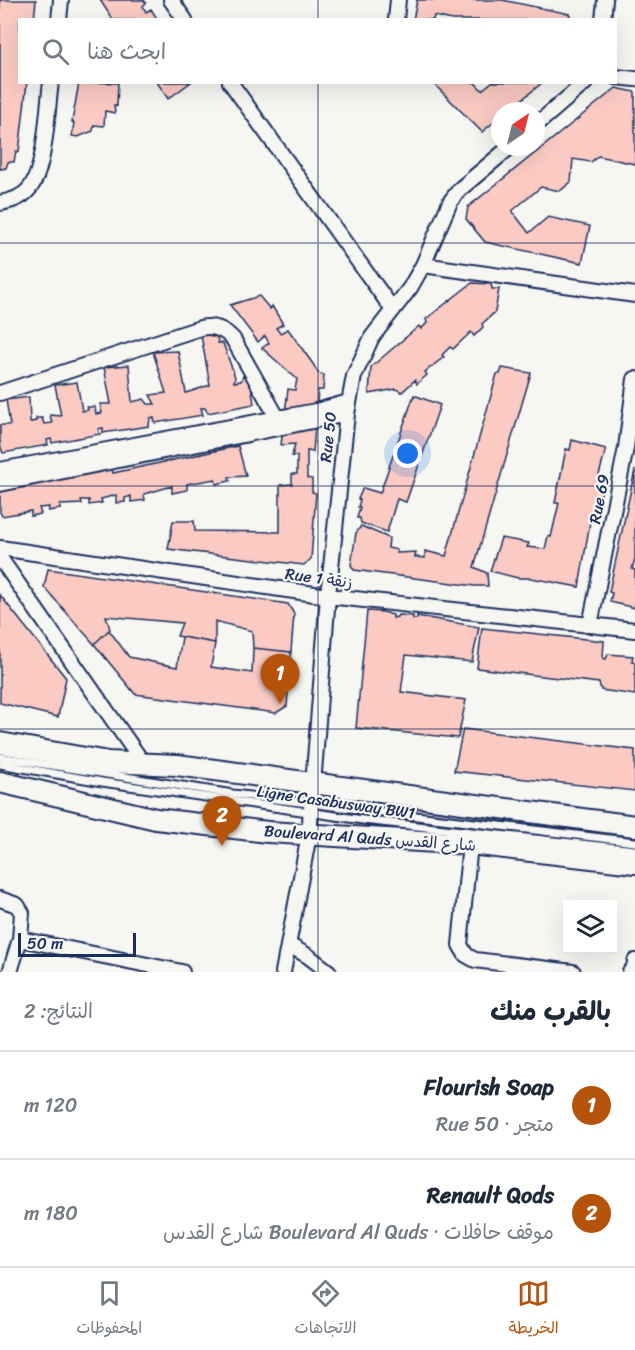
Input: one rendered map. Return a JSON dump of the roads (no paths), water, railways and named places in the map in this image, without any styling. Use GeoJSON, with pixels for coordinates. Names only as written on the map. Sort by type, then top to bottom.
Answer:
{"type":"FeatureCollection","features":[{"type":"Feature","properties":{"kind":"main road"},"geometry":{"type":"LineString","coordinates":[[0,743],[108,762],[177,765],[635,826]]}},
{"type":"Feature","properties":{"kind":"main road","name":"Boulevard Al Quds شارع القدس"},"geometry":{"type":"LineString","coordinates":[[0,782],[156,819],[309,835],[470,844],[635,863]]}},
{"type":"Feature","properties":{"kind":"street"},"geometry":{"type":"LineString","coordinates":[[59,18],[61,0]]}},
{"type":"Feature","properties":{"kind":"street"},"geometry":{"type":"LineString","coordinates":[[171,0],[184,18]]}},
{"type":"Feature","properties":{"kind":"street"},"geometry":{"type":"LineString","coordinates":[[396,18],[399,0]]}},
{"type":"Feature","properties":{"kind":"street"},"geometry":{"type":"LineString","coordinates":[[603,18],[605,0]]}},
{"type":"Feature","properties":{"kind":"street"},"geometry":{"type":"LineString","coordinates":[[617,77],[635,79]]}},
{"type":"Feature","properties":{"kind":"street"},"geometry":{"type":"LineString","coordinates":[[0,203],[19,198],[30,189],[40,169],[51,84]]}},
{"type":"Feature","properties":{"kind":"street"},"geometry":{"type":"LineString","coordinates":[[231,84],[393,310]]}},
{"type":"Feature","properties":{"kind":"street"},"geometry":{"type":"LineString","coordinates":[[545,117],[584,84]]}},
{"type":"Feature","properties":{"kind":"street","name":"Rue 50"},"geometry":{"type":"LineString","coordinates":[[283,972],[309,835],[328,596],[348,408],[354,376],[372,337],[410,288],[423,265],[450,202],[460,189],[499,156]]}},
{"type":"Feature","properties":{"kind":"street"},"geometry":{"type":"LineString","coordinates":[[423,265],[635,295]]}},
{"type":"Feature","properties":{"kind":"street"},"geometry":{"type":"LineString","coordinates":[[0,393],[200,328],[213,327],[224,331],[233,339],[277,417]]}},
{"type":"Feature","properties":{"kind":"street","name":"Rue 69"},"geometry":{"type":"LineString","coordinates":[[590,625],[631,449],[635,379]]}},
{"type":"Feature","properties":{"kind":"street"},"geometry":{"type":"LineString","coordinates":[[0,470],[277,417],[348,408]]}},
{"type":"Feature","properties":{"kind":"street"},"geometry":{"type":"LineString","coordinates":[[0,484],[348,408]]}},
{"type":"Feature","properties":{"kind":"street","name":"Rue 1 زنقة"},"geometry":{"type":"LineString","coordinates":[[0,548],[328,596],[635,630]]}},
{"type":"Feature","properties":{"kind":"street"},"geometry":{"type":"LineString","coordinates":[[0,558],[143,763]]}},
{"type":"Feature","properties":{"kind":"street"},"geometry":{"type":"LineString","coordinates":[[470,844],[460,945],[466,955],[476,960],[573,972]]}},
{"type":"Feature","properties":{"kind":"street"},"geometry":{"type":"LineString","coordinates":[[0,899],[9,901],[21,909],[22,913],[20,939],[10,972]]}},
{"type":"Feature","properties":{"kind":"street"},"geometry":{"type":"LineString","coordinates":[[20,939],[182,972]]}},
{"type":"Feature","properties":{"kind":"street"},"geometry":{"type":"LineString","coordinates":[[289,945],[329,972]]}},
{"type":"Feature","properties":{"kind":"street"},"geometry":{"type":"LineString","coordinates":[[630,972],[634,968],[635,961]]}},
{"type":"Feature","properties":{"kind":"lane","name":"Ligne Casabusway BW1"},"geometry":{"type":"LineString","coordinates":[[0,757],[222,792],[363,820],[635,850]]}},
{"type":"Feature","properties":{"kind":"lane","name":"Ligne Casabusway BW1"},"geometry":{"type":"LineString","coordinates":[[0,764],[102,782],[311,808],[635,842]]}},
{"type":"Feature","properties":{"kind":"place","name":"Flourish Soap"},"geometry":{"type":"Point","coordinates":[280,704]}},
{"type":"Feature","properties":{"kind":"place","name":"Renault Qods"},"geometry":{"type":"Point","coordinates":[222,846]}}]}
